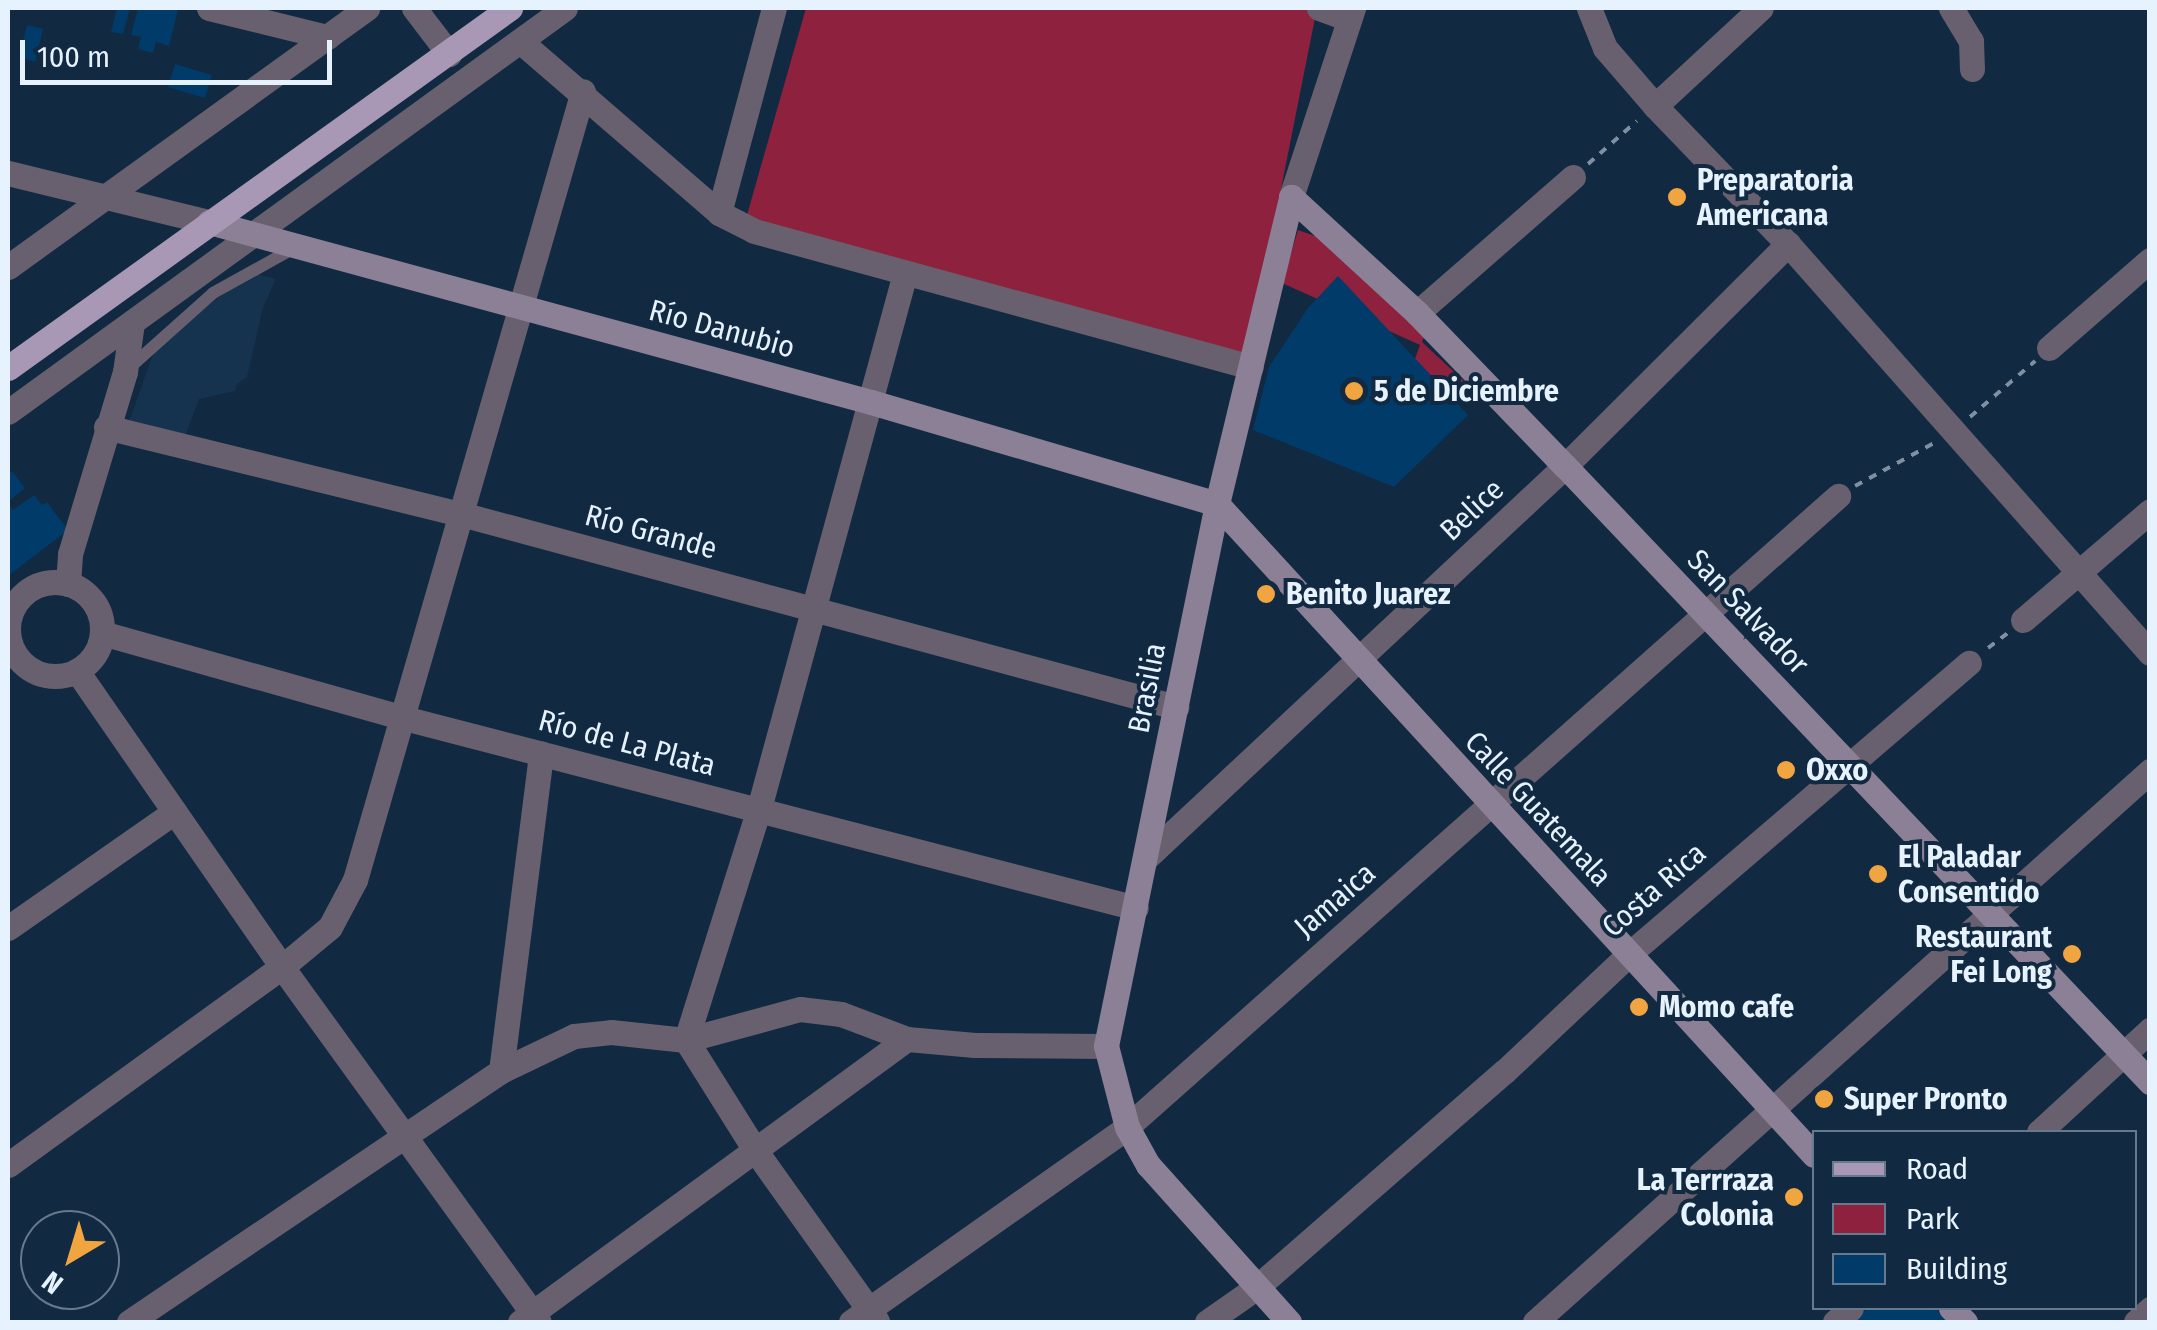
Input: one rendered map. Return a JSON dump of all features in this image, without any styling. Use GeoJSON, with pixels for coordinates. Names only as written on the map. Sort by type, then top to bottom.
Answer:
{"type":"FeatureCollection","features":[{"type":"Feature","properties":{"kind":"main road"},"geometry":{"type":"LineString","coordinates":[[15,362],[510,8]]}},
{"type":"Feature","properties":{"kind":"street"},"geometry":{"type":"LineString","coordinates":[[209,8],[328,36]]}},
{"type":"Feature","properties":{"kind":"street"},"geometry":{"type":"LineString","coordinates":[[8,267],[367,8]]}},
{"type":"Feature","properties":{"kind":"street"},"geometry":{"type":"LineString","coordinates":[[414,8],[450,54]]}},
{"type":"Feature","properties":{"kind":"street"},"geometry":{"type":"LineString","coordinates":[[8,412],[44,382],[132,323],[565,8]]}},
{"type":"Feature","properties":{"kind":"street"},"geometry":{"type":"LineString","coordinates":[[719,214],[774,8]]}},
{"type":"Feature","properties":{"kind":"street","name":"Brasilia"},"geometry":{"type":"LineString","coordinates":[[1289,1322],[1148,1165],[1127,1127],[1106,1046],[1148,856],[1217,504],[1291,197],[1351,13],[1319,8]]}},
{"type":"Feature","properties":{"kind":"street"},"geometry":{"type":"LineString","coordinates":[[1589,8],[1605,48],[1655,106],[1788,244],[2150,653]]}},
{"type":"Feature","properties":{"kind":"street"},"geometry":{"type":"LineString","coordinates":[[1655,106],[1761,8]]}},
{"type":"Feature","properties":{"kind":"street"},"geometry":{"type":"LineString","coordinates":[[1951,8],[1971,41],[1972,69]]}},
{"type":"Feature","properties":{"kind":"street"},"geometry":{"type":"LineString","coordinates":[[520,40],[583,91],[719,214],[754,231],[1251,367]]}},
{"type":"Feature","properties":{"kind":"street"},"geometry":{"type":"LineString","coordinates":[[8,1165],[282,968],[330,926],[355,880],[583,91]]}},
{"type":"Feature","properties":{"kind":"street"},"geometry":{"type":"LineString","coordinates":[[8,174],[209,222]]}},
{"type":"Feature","properties":{"kind":"street"},"geometry":{"type":"LineString","coordinates":[[1416,313],[1573,177]]}},
{"type":"Feature","properties":{"kind":"street","name":"San Salvador"},"geometry":{"type":"LineString","coordinates":[[1291,197],[1416,313],[1566,466],[2150,1082]]}},
{"type":"Feature","properties":{"kind":"street","name":"Río Danubio"},"geometry":{"type":"LineString","coordinates":[[209,222],[871,402],[1217,504]]}},
{"type":"Feature","properties":{"kind":"street","name":"Belice"},"geometry":{"type":"LineString","coordinates":[[1148,856],[1566,466],[1788,244]]}},
{"type":"Feature","properties":{"kind":"street"},"geometry":{"type":"LineString","coordinates":[[2050,348],[2150,260]]}},
{"type":"Feature","properties":{"kind":"street"},"geometry":{"type":"LineString","coordinates":[[866,1318],[686,1040],[758,812],[905,273]]}},
{"type":"Feature","properties":{"kind":"street"},"geometry":{"type":"LineString","coordinates":[[68,584],[70,554],[126,372],[132,323]]}},
{"type":"Feature","properties":{"kind":"street"},"geometry":{"type":"LineString","coordinates":[[15,362],[44,382]]}},
{"type":"Feature","properties":{"kind":"street","name":"Río Grande"},"geometry":{"type":"LineString","coordinates":[[106,427],[462,514],[1176,707]]}},
{"type":"Feature","properties":{"kind":"street","name":"Jamaica"},"geometry":{"type":"LineString","coordinates":[[866,1318],[1127,1127],[1838,496]]}},
{"type":"Feature","properties":{"kind":"street","name":"Calle Guatemala"},"geometry":{"type":"LineString","coordinates":[[1217,504],[1812,1154]]}},
{"type":"Feature","properties":{"kind":"street"},"geometry":{"type":"LineString","coordinates":[[2023,620],[2150,512]]}},
{"type":"Feature","properties":{"kind":"street"},"geometry":{"type":"LineString","coordinates":[[68,584],[94,602],[102,633],[90,662],[77,671],[45,676],[30,669],[15,654],[8,634],[9,612],[18,600],[40,585],[68,584]]}},
{"type":"Feature","properties":{"kind":"street","name":"Río de La Plata"},"geometry":{"type":"LineString","coordinates":[[102,633],[404,718],[1136,908]]}},
{"type":"Feature","properties":{"kind":"street","name":"Costa Rica"},"geometry":{"type":"LineString","coordinates":[[1207,1322],[1257,1287],[1505,1071],[1628,955],[1969,664]]}},
{"type":"Feature","properties":{"kind":"street"},"geometry":{"type":"LineString","coordinates":[[8,685],[30,669]]}},
{"type":"Feature","properties":{"kind":"street"},"geometry":{"type":"LineString","coordinates":[[77,671],[282,968],[408,1136],[531,1319],[908,1040]]}},
{"type":"Feature","properties":{"kind":"street"},"geometry":{"type":"LineString","coordinates":[[501,1072],[541,754]]}},
{"type":"Feature","properties":{"kind":"street"},"geometry":{"type":"LineString","coordinates":[[1535,1322],[2150,771]]}},
{"type":"Feature","properties":{"kind":"street"},"geometry":{"type":"LineString","coordinates":[[8,928],[174,812]]}},
{"type":"Feature","properties":{"kind":"street"},"geometry":{"type":"LineString","coordinates":[[130,1322],[501,1072],[574,1036],[611,1032],[686,1040],[800,1009],[842,1014],[908,1040],[1106,1046]]}},
{"type":"Feature","properties":{"kind":"street"},"geometry":{"type":"LineString","coordinates":[[2041,1130],[2150,1030]]}},
{"type":"Feature","properties":{"kind":"street"},"geometry":{"type":"LineString","coordinates":[[2136,1322],[2150,1310]]}},
{"type":"Feature","properties":{"kind":"lane"},"geometry":{"type":"LineString","coordinates":[[126,372],[213,292],[298,246]]}},
{"type":"Feature","properties":{"kind":"path"},"geometry":{"type":"LineString","coordinates":[[1573,177],[1655,106]]}},
{"type":"Feature","properties":{"kind":"path"},"geometry":{"type":"LineString","coordinates":[[1969,664],[2023,620]]}},
{"type":"Feature","properties":{"kind":"shaded area"},"geometry":{"type":"Polygon","coordinates":[[[251,272],[276,279],[263,308],[247,377],[236,385],[235,391],[199,399],[182,445],[126,430],[156,346],[251,272]]]}},
{"type":"Feature","properties":{"kind":"green space"},"geometry":{"type":"Polygon","coordinates":[[[806,8],[1301,8],[1316,13],[1248,355],[745,222],[806,8]]]}},
{"type":"Feature","properties":{"kind":"green space"},"geometry":{"type":"Polygon","coordinates":[[[1298,230],[1332,242],[1426,333],[1422,342],[1466,383],[1432,415],[1402,395],[1420,345],[1282,283],[1298,230]]]}},
{"type":"Feature","properties":{"kind":"building"},"geometry":{"type":"Polygon","coordinates":[[[117,8],[130,8],[123,34],[111,32],[117,8]]]}},
{"type":"Feature","properties":{"kind":"building"},"geometry":{"type":"Polygon","coordinates":[[[138,8],[178,10],[169,46],[156,42],[153,53],[138,49],[141,37],[131,35],[138,8]]]}},
{"type":"Feature","properties":{"kind":"building"},"geometry":{"type":"Polygon","coordinates":[[[27,25],[43,29],[35,62],[19,57],[27,25]]]}},
{"type":"Feature","properties":{"kind":"building"},"geometry":{"type":"Polygon","coordinates":[[[175,64],[212,75],[205,98],[168,87],[175,64]]]}},
{"type":"Feature","properties":{"kind":"building","name":"5 de Diciembre"},"geometry":{"type":"Polygon","coordinates":[[[1338,276],[1468,415],[1394,487],[1253,430],[1269,367],[1308,308],[1338,276]]]}},
{"type":"Feature","properties":{"kind":"building"},"geometry":{"type":"Polygon","coordinates":[[[12,471],[25,488],[8,502],[8,474],[12,471]]]}},
{"type":"Feature","properties":{"kind":"building"},"geometry":{"type":"Polygon","coordinates":[[[34,495],[42,505],[47,502],[68,530],[8,576],[8,503],[13,510],[34,495]]]}},
{"type":"Feature","properties":{"kind":"building"},"geometry":{"type":"Polygon","coordinates":[[[1866,1310],[1937,1310],[1949,1322],[1852,1322],[1866,1310]]]}},
{"type":"Feature","properties":{"kind":"place","name":"Preparatoria Americana"},"geometry":{"type":"Point","coordinates":[1677,197]}},
{"type":"Feature","properties":{"kind":"place","name":"5 de Diciembre"},"geometry":{"type":"Point","coordinates":[1354,391]}},
{"type":"Feature","properties":{"kind":"place","name":"Benito Juarez"},"geometry":{"type":"Point","coordinates":[1266,594]}},
{"type":"Feature","properties":{"kind":"place","name":"Oxxo"},"geometry":{"type":"Point","coordinates":[1786,770]}},
{"type":"Feature","properties":{"kind":"place","name":"El Paladar Consentido"},"geometry":{"type":"Point","coordinates":[1878,874]}},
{"type":"Feature","properties":{"kind":"place","name":"Restaurant Fei Long"},"geometry":{"type":"Point","coordinates":[2072,954]}},
{"type":"Feature","properties":{"kind":"place","name":"Momo cafe"},"geometry":{"type":"Point","coordinates":[1639,1007]}},
{"type":"Feature","properties":{"kind":"place","name":"Super Pronto"},"geometry":{"type":"Point","coordinates":[1824,1099]}},
{"type":"Feature","properties":{"kind":"place","name":"La Terrraza Colonia"},"geometry":{"type":"Point","coordinates":[1794,1197]}}]}
